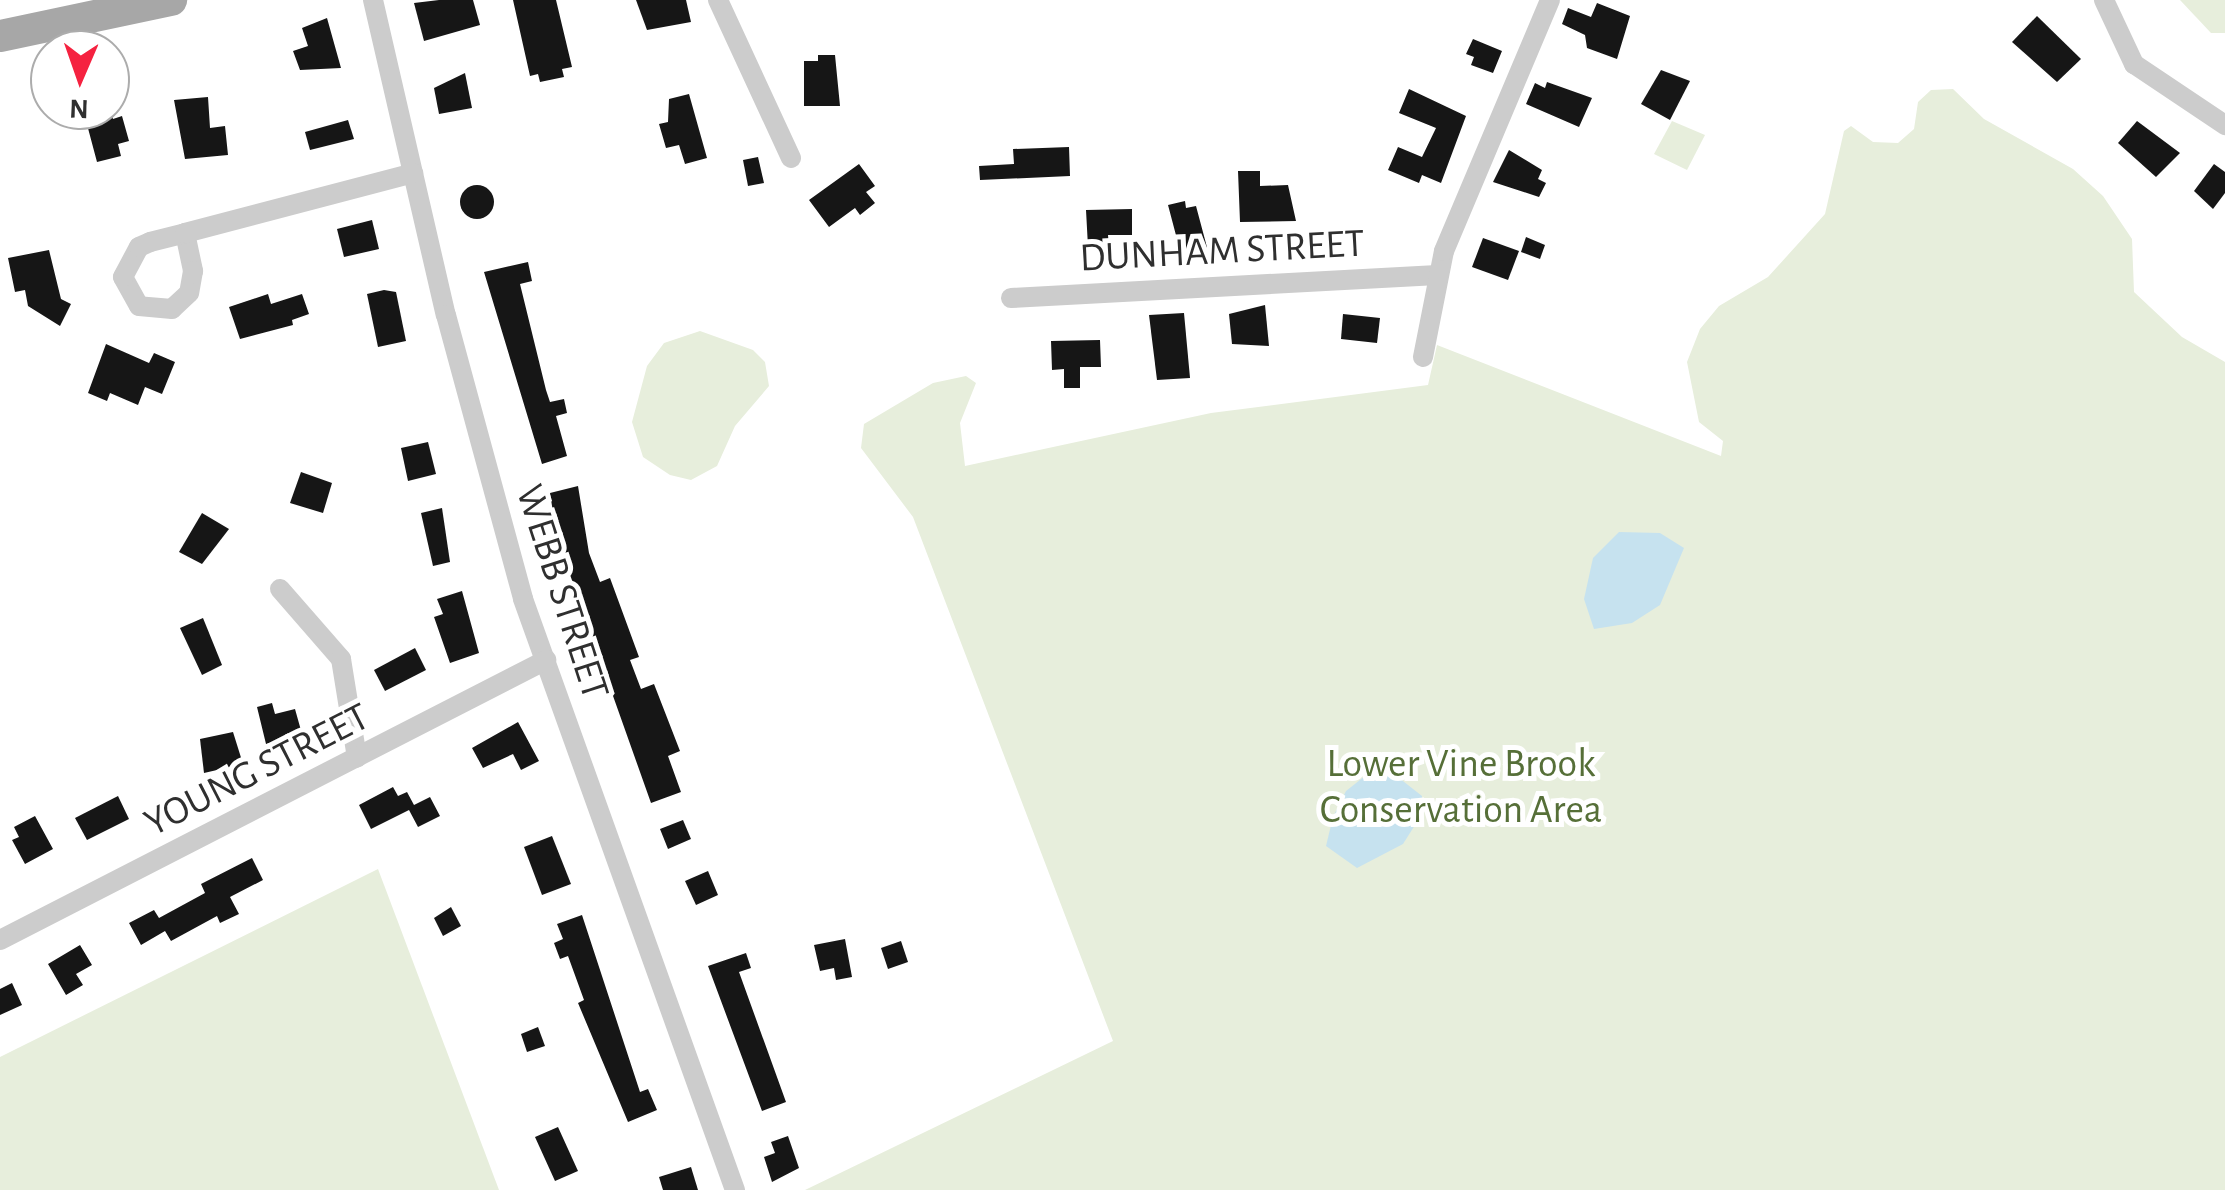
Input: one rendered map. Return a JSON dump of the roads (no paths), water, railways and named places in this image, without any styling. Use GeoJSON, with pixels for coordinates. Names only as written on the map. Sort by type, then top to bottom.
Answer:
{"type":"FeatureCollection","features":[{"type":"Feature","properties":{"kind":"main road"},"geometry":{"type":"LineString","coordinates":[[0,36],[171,0]]}},
{"type":"Feature","properties":{"kind":"street","name":"WEBB STREET"},"geometry":{"type":"LineString","coordinates":[[373,0],[491,487],[546,660],[735,1190]]}},
{"type":"Feature","properties":{"kind":"street"},"geometry":{"type":"LineString","coordinates":[[718,0],[791,158]]}},
{"type":"Feature","properties":{"kind":"street"},"geometry":{"type":"LineString","coordinates":[[1422,357],[1437,275],[1550,0]]}},
{"type":"Feature","properties":{"kind":"street"},"geometry":{"type":"LineString","coordinates":[[2104,0],[2134,64],[2225,125]]}},
{"type":"Feature","properties":{"kind":"street"},"geometry":{"type":"LineString","coordinates":[[184,233],[413,172]]}},
{"type":"Feature","properties":{"kind":"street","name":"DUNHAM STREET"},"geometry":{"type":"LineString","coordinates":[[1011,298],[1437,275]]}},
{"type":"Feature","properties":{"kind":"street"},"geometry":{"type":"LineString","coordinates":[[280,589],[341,658],[357,758]]}},
{"type":"Feature","properties":{"kind":"street","name":"YOUNG STREET"},"geometry":{"type":"LineString","coordinates":[[0,940],[546,660]]}},
{"type":"Feature","properties":{"kind":"water"},"geometry":{"type":"Polygon","coordinates":[[[1619,532],[1660,533],[1684,548],[1660,605],[1632,623],[1594,629],[1584,599],[1593,558],[1619,532]]]}},
{"type":"Feature","properties":{"kind":"water"},"geometry":{"type":"Polygon","coordinates":[[[1394,774],[1422,796],[1422,814],[1403,844],[1357,868],[1326,846],[1333,817],[1346,791],[1365,776],[1394,774]]]}},
{"type":"Feature","properties":{"kind":"park label","name":"Lower Vine Brook Conservation Area"},"geometry":{"type":"Point","coordinates":[1461,787]}}]}
